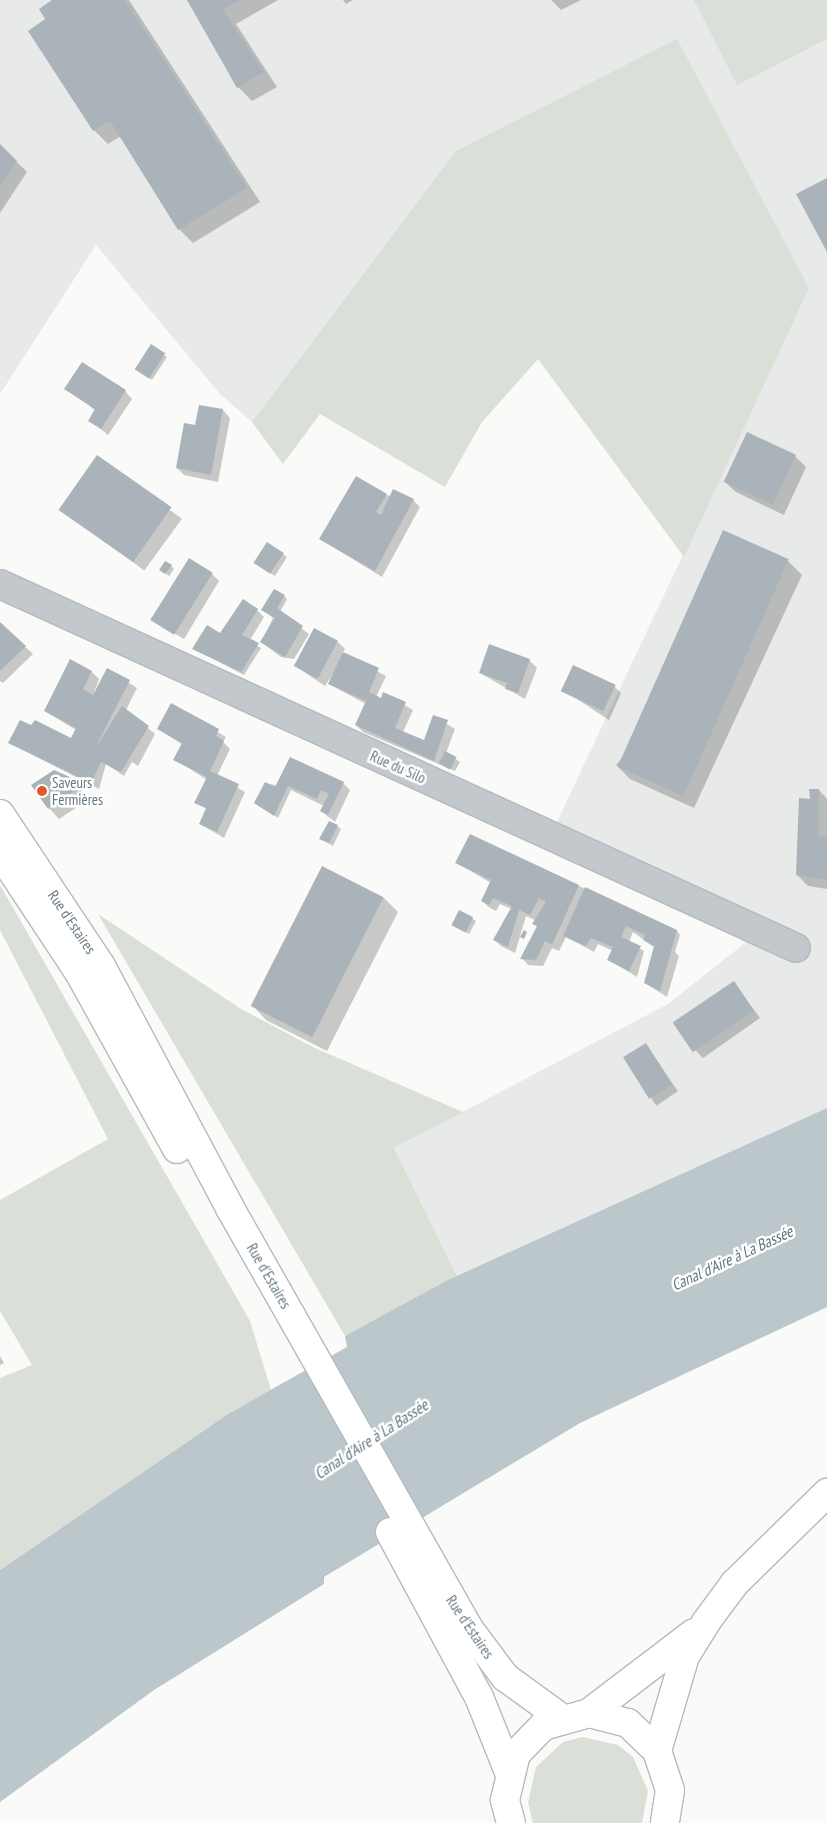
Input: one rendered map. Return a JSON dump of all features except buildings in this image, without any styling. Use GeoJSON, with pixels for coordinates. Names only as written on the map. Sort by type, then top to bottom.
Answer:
{"type":"FeatureCollection","features":[{"type":"Feature","properties":{"kind":"main road","name":"Rue d'Estaires"},"geometry":{"type":"LineString","coordinates":[[0,814],[101,966],[230,1208],[311,1368]]}},
{"type":"Feature","properties":{"kind":"main road"},"geometry":{"type":"LineString","coordinates":[[0,853],[80,974],[311,1368],[415,1558]]}},
{"type":"Feature","properties":{"kind":"main road"},"geometry":{"type":"LineString","coordinates":[[657,1750],[685,1656],[706,1622],[735,1583],[827,1493]]}},
{"type":"Feature","properties":{"kind":"main road","name":"Rue d'Estaires"},"geometry":{"type":"LineString","coordinates":[[415,1558],[444,1632],[479,1697],[509,1772]]}},
{"type":"Feature","properties":{"kind":"main road","name":"Rue d'Estaires"},"geometry":{"type":"LineString","coordinates":[[415,1558],[505,1677],[560,1717]]}},
{"type":"Feature","properties":{"kind":"main road"},"geometry":{"type":"LineString","coordinates":[[589,1713],[706,1622]]}},
{"type":"Feature","properties":{"kind":"main road"},"geometry":{"type":"LineString","coordinates":[[511,1823],[505,1800],[509,1772],[528,1738],[560,1717],[589,1713],[628,1723],[657,1750],[670,1790],[665,1823]]}},
{"type":"Feature","properties":{"kind":"street","name":"Rue du Silo"},"geometry":{"type":"LineString","coordinates":[[0,584],[796,948]]}},
{"type":"Feature","properties":{"kind":"shaded area"},"geometry":{"type":"Polygon","coordinates":[[[0,0],[827,0],[827,1108],[457,1276],[394,1148],[668,1004],[773,921],[555,826],[809,288],[456,151],[252,422],[220,394],[96,245],[0,394],[0,0]]]}},
{"type":"Feature","properties":{"kind":"shaded area"},"geometry":{"type":"Polygon","coordinates":[[[694,0],[827,0],[827,39],[737,85],[694,0]]]}},
{"type":"Feature","properties":{"kind":"shaded area"},"geometry":{"type":"Polygon","coordinates":[[[677,39],[809,288],[684,557],[538,359],[482,422],[445,487],[320,414],[283,464],[252,422],[456,151],[677,39]]]}},
{"type":"Feature","properties":{"kind":"shaded area"},"geometry":{"type":"Polygon","coordinates":[[[0,885],[250,1321],[271,1390],[228,1414],[0,1570],[0,1378],[32,1365],[0,1311],[0,1200],[108,1139],[0,930],[0,885]]]}},
{"type":"Feature","properties":{"kind":"shaded area"},"geometry":{"type":"Polygon","coordinates":[[[98,914],[241,1009],[315,1048],[463,1112],[394,1148],[457,1276],[345,1336],[98,914]]]}},
{"type":"Feature","properties":{"kind":"shaded area"},"geometry":{"type":"Polygon","coordinates":[[[582,1737],[618,1745],[633,1757],[648,1791],[642,1823],[533,1823],[528,1803],[536,1767],[563,1742],[582,1737]]]}},
{"type":"Feature","properties":{"kind":"water","name":"Canal d'Aire à La Bassée"},"geometry":{"type":"Polygon","coordinates":[[[827,1108],[827,1307],[580,1423],[324,1577],[324,1584],[154,1690],[0,1802],[0,1570],[228,1414],[347,1347],[345,1336],[448,1280],[827,1108]]]}},
{"type":"Feature","properties":{"kind":"place","name":"Saveurs Fermières"},"geometry":{"type":"Point","coordinates":[42,791]}}]}
